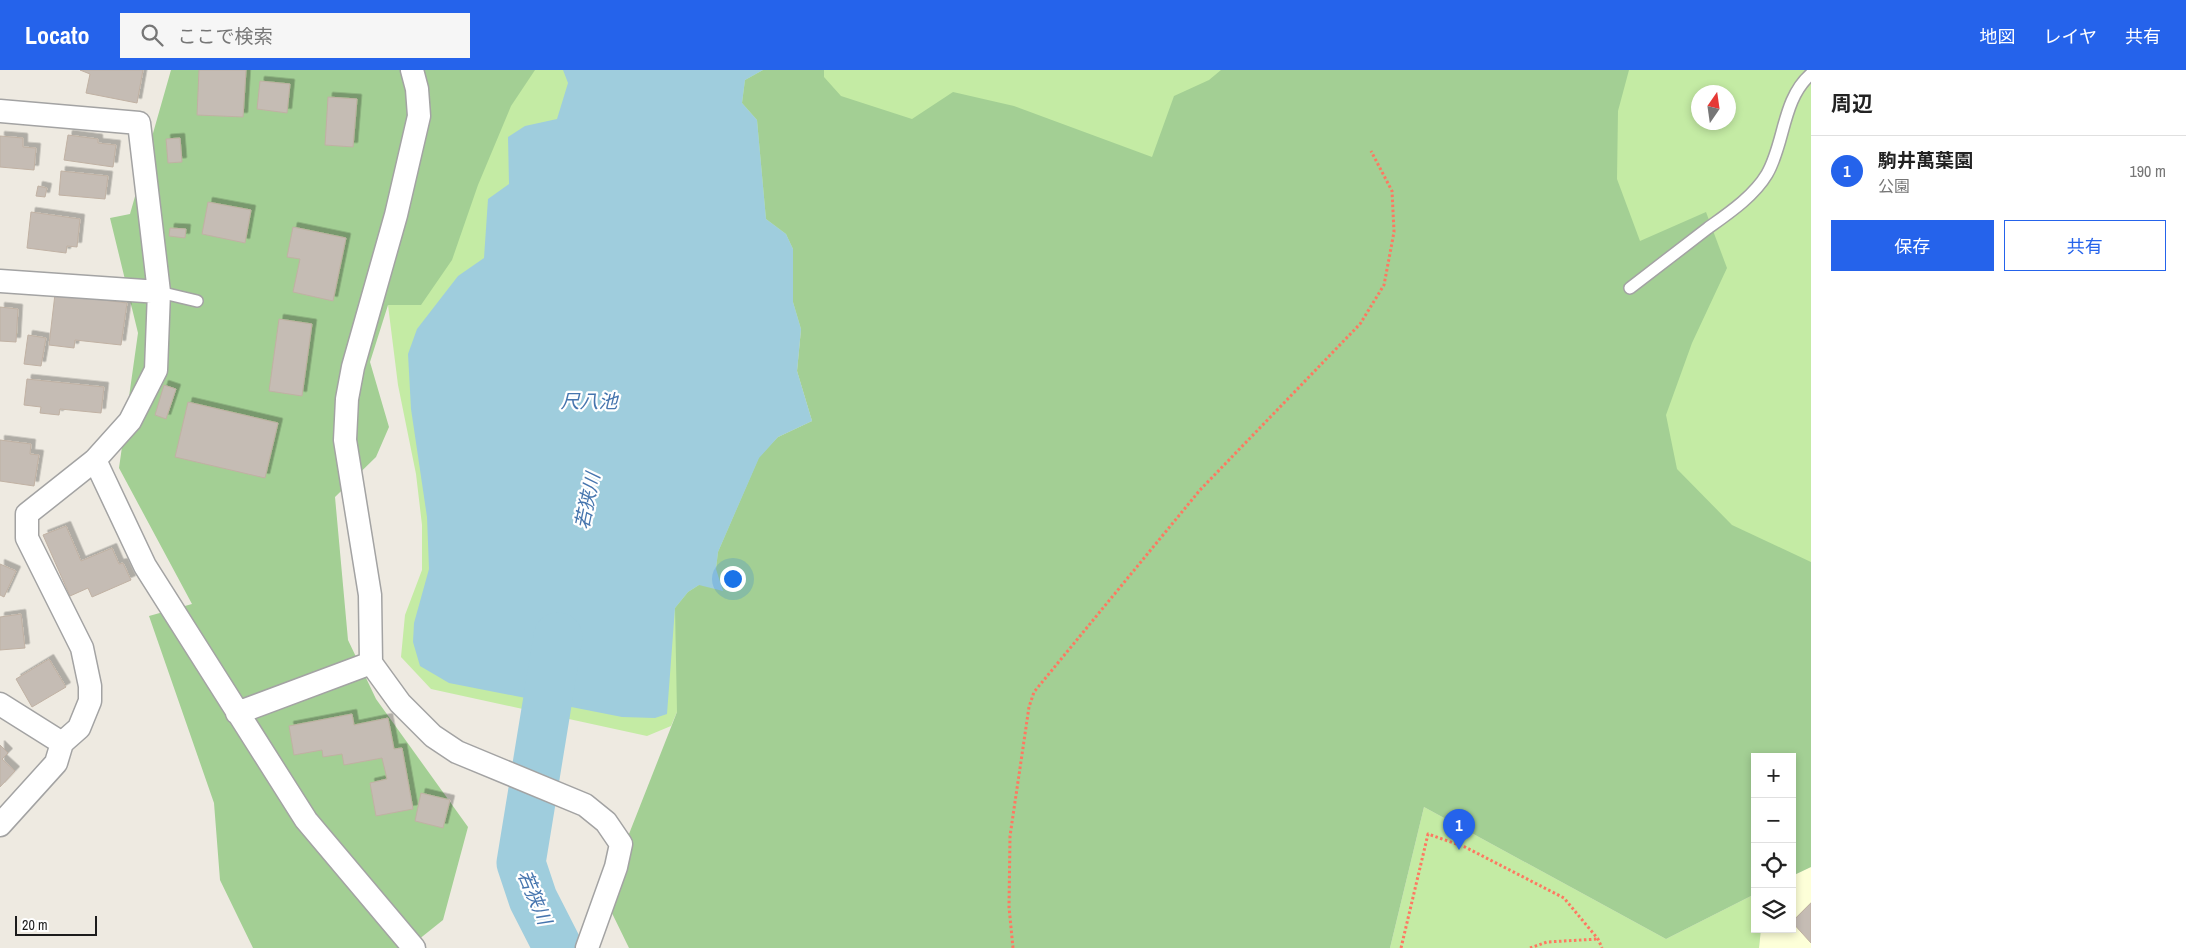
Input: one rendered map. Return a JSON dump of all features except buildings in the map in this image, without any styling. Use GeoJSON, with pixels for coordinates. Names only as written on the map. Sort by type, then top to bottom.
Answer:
{"type":"FeatureCollection","features":[{"type":"Feature","properties":{"kind":"street"},"geometry":{"type":"LineString","coordinates":[[412,70],[417,89],[419,116],[396,215],[347,398],[345,440],[370,594],[371,663],[400,703],[433,736],[465,756],[585,805],[606,822],[621,844],[616,867],[587,948]]}},
{"type":"Feature","properties":{"kind":"street"},"geometry":{"type":"LineString","coordinates":[[0,111],[139,123],[159,292],[156,370],[130,421],[95,460],[27,514],[28,538],[82,648],[90,686],[90,701],[79,728],[62,743],[56,763],[0,825]]}},
{"type":"Feature","properties":{"kind":"street"},"geometry":{"type":"LineString","coordinates":[[0,281],[159,292]]}},
{"type":"Feature","properties":{"kind":"street"},"geometry":{"type":"LineString","coordinates":[[95,460],[145,566],[306,820],[414,948]]}},
{"type":"Feature","properties":{"kind":"street"},"geometry":{"type":"LineString","coordinates":[[237,713],[371,663]]}},
{"type":"Feature","properties":{"kind":"street"},"geometry":{"type":"LineString","coordinates":[[0,704],[62,743]]}},
{"type":"Feature","properties":{"kind":"lane"},"geometry":{"type":"LineString","coordinates":[[1630,288],[1757,188],[1768,173],[1793,97],[1802,82],[1811,74]]}},
{"type":"Feature","properties":{"kind":"lane"},"geometry":{"type":"LineString","coordinates":[[159,292],[198,301]]}},
{"type":"Feature","properties":{"kind":"path"},"geometry":{"type":"LineString","coordinates":[[1014,948],[1009,907],[1010,836],[1029,706],[1034,692],[1200,490],[1360,324],[1384,285],[1394,232],[1392,191],[1371,151]]}},
{"type":"Feature","properties":{"kind":"path"},"geometry":{"type":"LineString","coordinates":[[1401,948],[1428,834],[1465,847],[1564,898],[1598,939],[1602,948]]}},
{"type":"Feature","properties":{"kind":"path"},"geometry":{"type":"LineString","coordinates":[[1530,948],[1547,942],[1598,939]]}},
{"type":"Feature","properties":{"kind":"shaded area"},"geometry":{"type":"Polygon","coordinates":[[[1811,867],[1811,948],[1759,948],[1761,933],[1796,933],[1796,874],[1811,867]]]}},
{"type":"Feature","properties":{"kind":"green space"},"geometry":{"type":"Polygon","coordinates":[[[171,70],[535,70],[511,106],[478,185],[452,260],[421,305],[388,305],[370,362],[389,427],[376,457],[335,497],[348,640],[376,699],[468,827],[443,920],[408,948],[253,948],[220,880],[214,803],[149,616],[192,604],[119,468],[138,333],[110,218],[130,214],[171,70]]]}},
{"type":"Feature","properties":{"kind":"green space"},"geometry":{"type":"Polygon","coordinates":[[[499,70],[1811,70],[1811,599],[801,329],[797,371],[812,421],[778,437],[723,591],[677,666],[677,712],[671,726],[647,736],[431,689],[401,657],[405,615],[422,570],[422,525],[416,474],[398,385],[388,305],[499,70]]]}},
{"type":"Feature","properties":{"kind":"green space"},"geometry":{"type":"Polygon","coordinates":[[[763,70],[824,70],[824,77],[841,96],[912,119],[953,92],[1014,106],[1152,157],[1174,96],[1209,80],[1221,70],[1629,70],[1618,111],[1617,179],[1640,241],[1706,212],[1727,268],[1692,343],[1666,415],[1677,469],[1732,525],[1811,562],[1811,867],[1796,874],[1796,753],[1751,753],[1751,896],[1666,939],[1424,807],[1390,948],[629,948],[609,907],[616,867],[677,712],[675,608],[688,592],[699,585],[716,569],[718,552],[759,457],[778,437],[812,421],[797,371],[801,329],[793,302],[793,249],[786,234],[766,219],[757,120],[742,103],[745,80],[763,70]]]}},
{"type":"Feature","properties":{"kind":"green space"},"geometry":{"type":"Polygon","coordinates":[[[1424,807],[1666,939],[1751,896],[1751,933],[1761,933],[1759,948],[1390,948],[1424,807]]]}},
{"type":"Feature","properties":{"kind":"water","name":"尺八池"},"geometry":{"type":"Polygon","coordinates":[[[563,70],[763,70],[745,80],[742,103],[757,120],[766,219],[786,234],[793,249],[793,302],[801,329],[797,371],[812,421],[778,437],[759,458],[718,552],[716,569],[723,591],[699,585],[688,592],[675,608],[667,714],[655,718],[622,717],[449,683],[420,666],[413,642],[414,623],[429,569],[427,517],[411,409],[408,354],[417,329],[458,276],[484,258],[488,199],[509,184],[508,137],[525,126],[557,119],[568,83],[563,70]]]}},
{"type":"Feature","properties":{"kind":"waterway","name":"若狭川"},"geometry":{"type":"LineString","coordinates":[[558,637],[521,863],[533,899],[558,948]]}},
{"type":"Feature","properties":{"kind":"place","name":"駒井萬葉園"},"geometry":{"type":"Point","coordinates":[1459,850]}}]}
